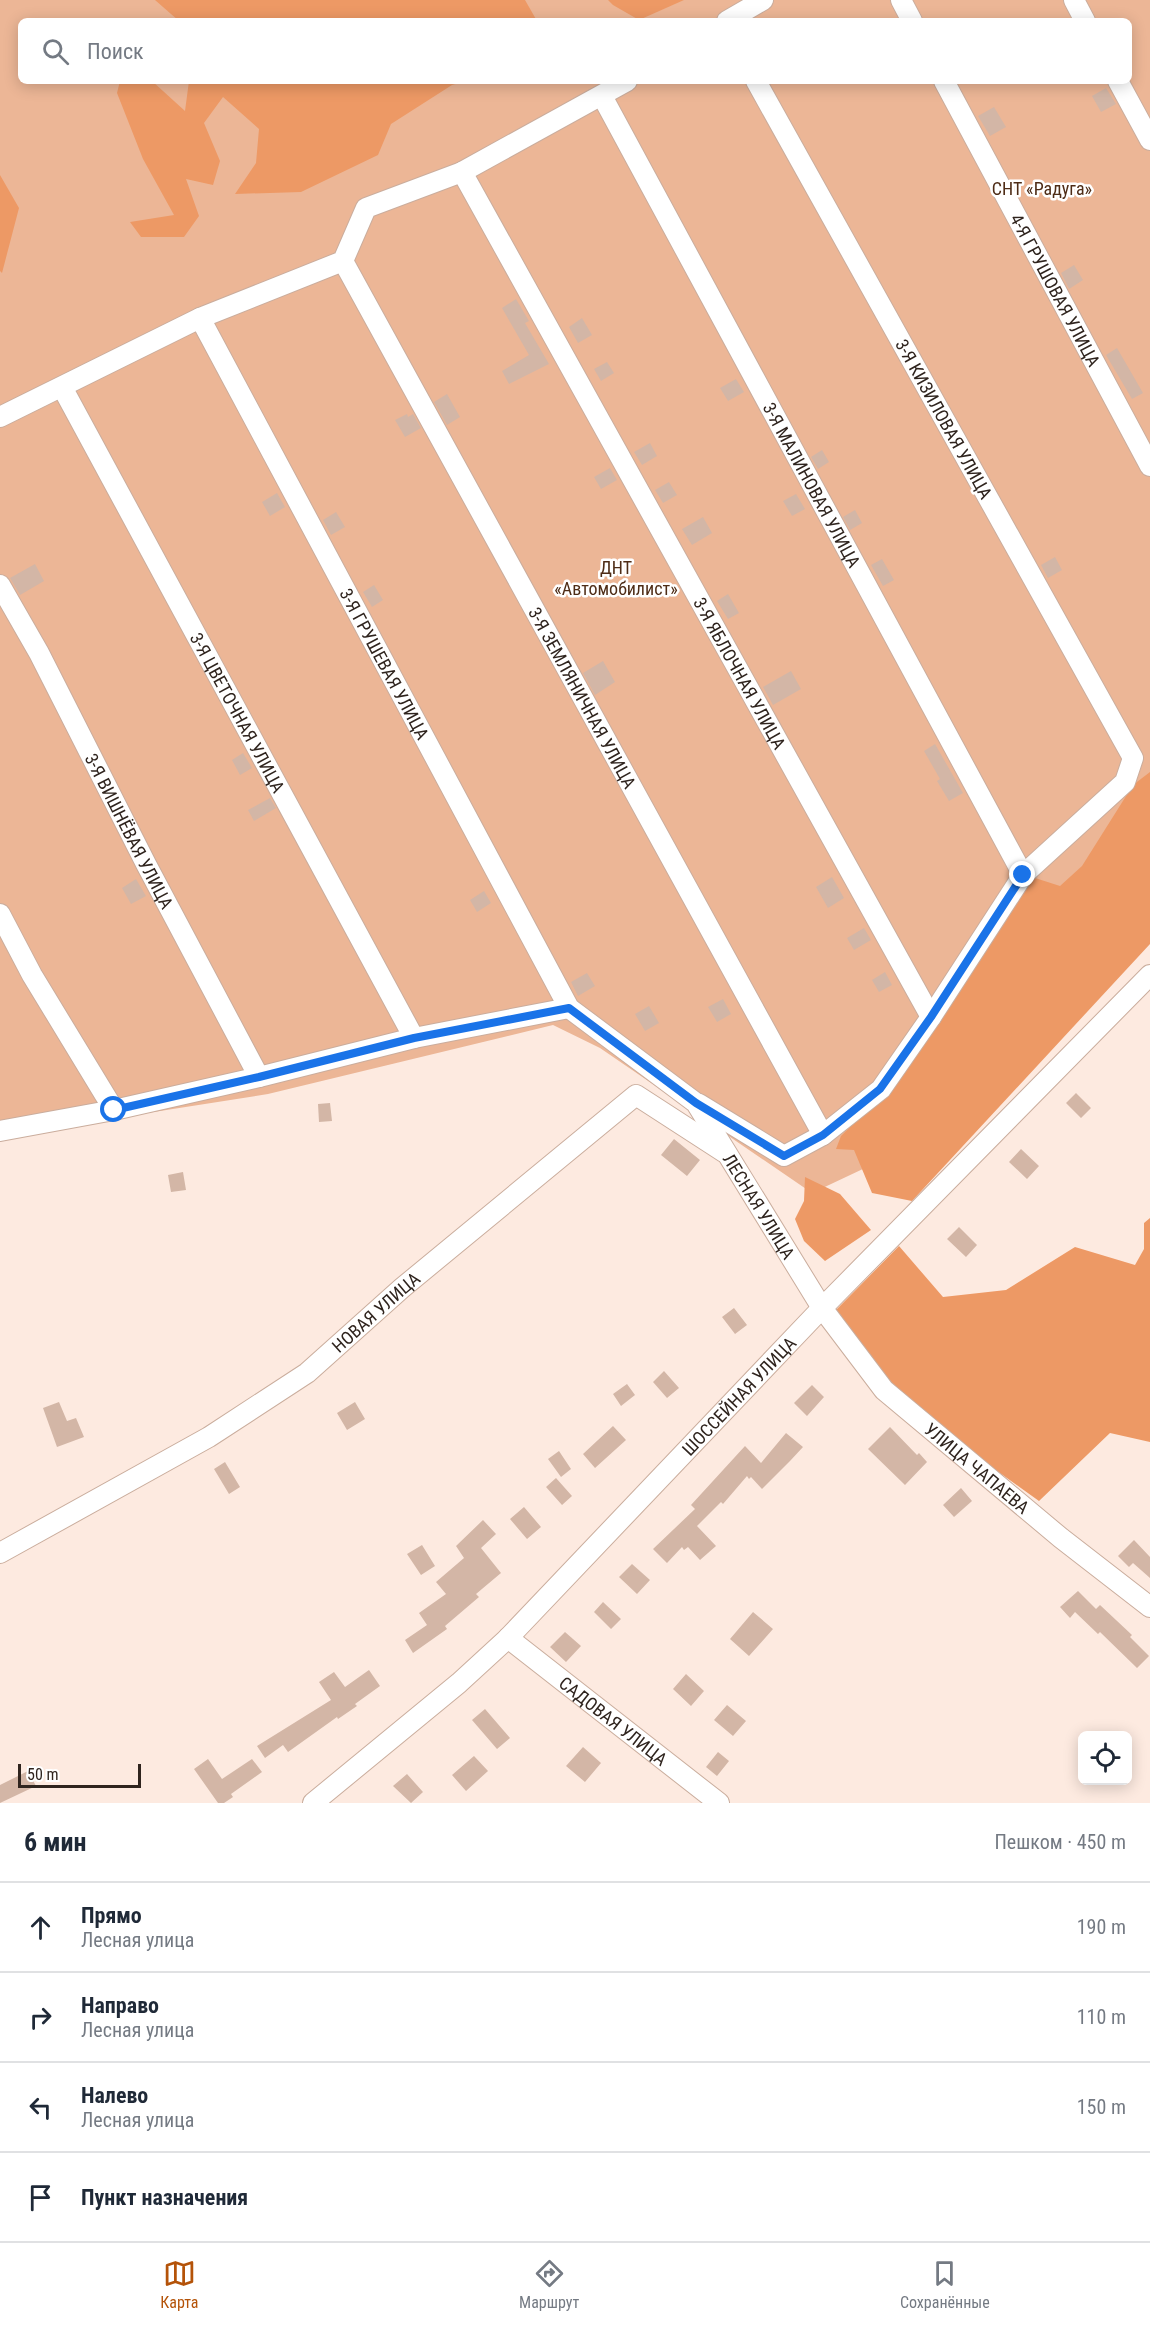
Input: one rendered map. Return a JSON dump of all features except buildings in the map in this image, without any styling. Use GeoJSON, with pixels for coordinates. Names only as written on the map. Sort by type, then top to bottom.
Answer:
{"type":"FeatureCollection","features":[{"type":"Feature","properties":{"kind":"street"},"geometry":{"type":"LineString","coordinates":[[732,18],[763,0]]}},
{"type":"Feature","properties":{"kind":"street"},"geometry":{"type":"LineString","coordinates":[[901,0],[910,18]]}},
{"type":"Feature","properties":{"kind":"street"},"geometry":{"type":"LineString","coordinates":[[1074,0],[1083,18]]}},
{"type":"Feature","properties":{"kind":"street"},"geometry":{"type":"LineString","coordinates":[[0,417],[200,318],[343,261],[366,208],[462,172],[622,84]]}},
{"type":"Feature","properties":{"kind":"street","name":"3-Я КИЗИЛОВАЯ УЛИЦА"},"geometry":{"type":"LineString","coordinates":[[758,84],[1133,758]]}},
{"type":"Feature","properties":{"kind":"street","name":"4-Я ГРУШОВАЯ УЛИЦА"},"geometry":{"type":"LineString","coordinates":[[946,84],[1150,466]]}},
{"type":"Feature","properties":{"kind":"street"},"geometry":{"type":"LineString","coordinates":[[1120,84],[1150,140]]}},
{"type":"Feature","properties":{"kind":"street","name":"3-Я МАЛИНОВАЯ УЛИЦА"},"geometry":{"type":"LineString","coordinates":[[602,96],[1023,875]]}},
{"type":"Feature","properties":{"kind":"street","name":"3-Я ЯБЛОЧНАЯ УЛИЦА"},"geometry":{"type":"LineString","coordinates":[[462,172],[931,1017]]}},
{"type":"Feature","properties":{"kind":"street","name":"3-Я ЗЕМЛЯНИЧНАЯ УЛИЦА"},"geometry":{"type":"LineString","coordinates":[[343,261],[823,1135]]}},
{"type":"Feature","properties":{"kind":"street","name":"3-Я ГРУШЕВАЯ УЛИЦА"},"geometry":{"type":"LineString","coordinates":[[200,318],[569,1008]]}},
{"type":"Feature","properties":{"kind":"street","name":"3-Я ЦВЕТОЧНАЯ УЛИЦА"},"geometry":{"type":"LineString","coordinates":[[62,387],[414,1038]]}},
{"type":"Feature","properties":{"kind":"street","name":"3-Я ВИШНЁВАЯ УЛИЦА"},"geometry":{"type":"LineString","coordinates":[[0,585],[39,652],[146,864],[259,1077]]}},
{"type":"Feature","properties":{"kind":"street","name":"ЛЕСНАЯ УЛИЦА"},"geometry":{"type":"LineString","coordinates":[[569,1008],[696,1103],[784,1156],[823,1135],[880,1089],[931,1017],[1023,875],[1125,782],[1133,758]]}},
{"type":"Feature","properties":{"kind":"street"},"geometry":{"type":"LineString","coordinates":[[0,914],[32,975],[114,1110]]}},
{"type":"Feature","properties":{"kind":"street","name":"ШОССЕЙНАЯ УЛИЦА"},"geometry":{"type":"LineString","coordinates":[[313,1803],[459,1683],[508,1638],[822,1308],[1150,975]]}},
{"type":"Feature","properties":{"kind":"street"},"geometry":{"type":"LineString","coordinates":[[0,1131],[114,1110],[414,1038],[569,1008]]}},
{"type":"Feature","properties":{"kind":"street","name":"НОВАЯ УЛИЦА"},"geometry":{"type":"LineString","coordinates":[[0,1553],[208,1437],[308,1373],[402,1288],[636,1095],[728,1155]]}},
{"type":"Feature","properties":{"kind":"street","name":"ЛЕСНАЯ УЛИЦА"},"geometry":{"type":"LineString","coordinates":[[696,1103],[822,1308]]}},
{"type":"Feature","properties":{"kind":"street","name":"УЛИЦА ЧАПАЕВА"},"geometry":{"type":"LineString","coordinates":[[822,1308],[884,1390],[1061,1538],[1150,1607]]}},
{"type":"Feature","properties":{"kind":"street","name":"САДОВАЯ УЛИЦА"},"geometry":{"type":"LineString","coordinates":[[508,1638],[719,1803]]}},
{"type":"Feature","properties":{"kind":"green space","name":"ДНТ «Автомобилист»"},"geometry":{"type":"Polygon","coordinates":[[[0,0],[1150,0],[1150,820],[935,1135],[812,1193],[600,1048],[553,1025],[268,1094],[0,1136],[0,0]]]}},
{"type":"Feature","properties":{"kind":"shaded area"},"geometry":{"type":"Polygon","coordinates":[[[155,0],[525,0],[535,18],[176,18],[155,0]]]}},
{"type":"Feature","properties":{"kind":"shaded area"},"geometry":{"type":"Polygon","coordinates":[[[608,0],[684,0],[644,18],[636,18],[608,0]]]}},
{"type":"Feature","properties":{"kind":"shaded area"},"geometry":{"type":"Polygon","coordinates":[[[119,84],[155,84],[185,111],[189,84],[456,84],[391,124],[378,155],[301,192],[235,194],[256,163],[259,129],[223,97],[204,123],[220,161],[213,185],[186,179],[199,216],[184,237],[141,237],[130,222],[174,215],[143,159],[117,93],[119,84]]]}},
{"type":"Feature","properties":{"kind":"shaded area"},"geometry":{"type":"Polygon","coordinates":[[[0,175],[19,208],[2,273],[0,271],[0,175]]]}},
{"type":"Feature","properties":{"kind":"shaded area"},"geometry":{"type":"Polygon","coordinates":[[[1150,772],[1150,944],[912,1201],[872,1193],[854,1150],[836,1149],[841,1136],[902,1075],[1032,877],[1060,886],[1082,866],[1133,785],[1150,772]]]}},
{"type":"Feature","properties":{"kind":"shaded area"},"geometry":{"type":"Polygon","coordinates":[[[805,1177],[840,1194],[871,1230],[825,1261],[804,1241],[795,1219],[804,1201],[805,1177]]]}},
{"type":"Feature","properties":{"kind":"shaded area"},"geometry":{"type":"Polygon","coordinates":[[[1150,1218],[1150,1442],[1110,1433],[1039,1501],[943,1432],[884,1375],[836,1310],[899,1246],[943,1297],[1006,1290],[1075,1247],[1135,1265],[1144,1249],[1144,1223],[1150,1218]]]}},
{"type":"Feature","properties":{"kind":"route"},"geometry":{"type":"LineString","coordinates":[[114,1110],[414,1038],[569,1008],[696,1103],[784,1156],[823,1135],[880,1089],[931,1017],[1023,875]]}},
{"type":"Feature","properties":{"kind":"park label","name":"СНТ «Радуга»"},"geometry":{"type":"Point","coordinates":[1042,188]}}]}
